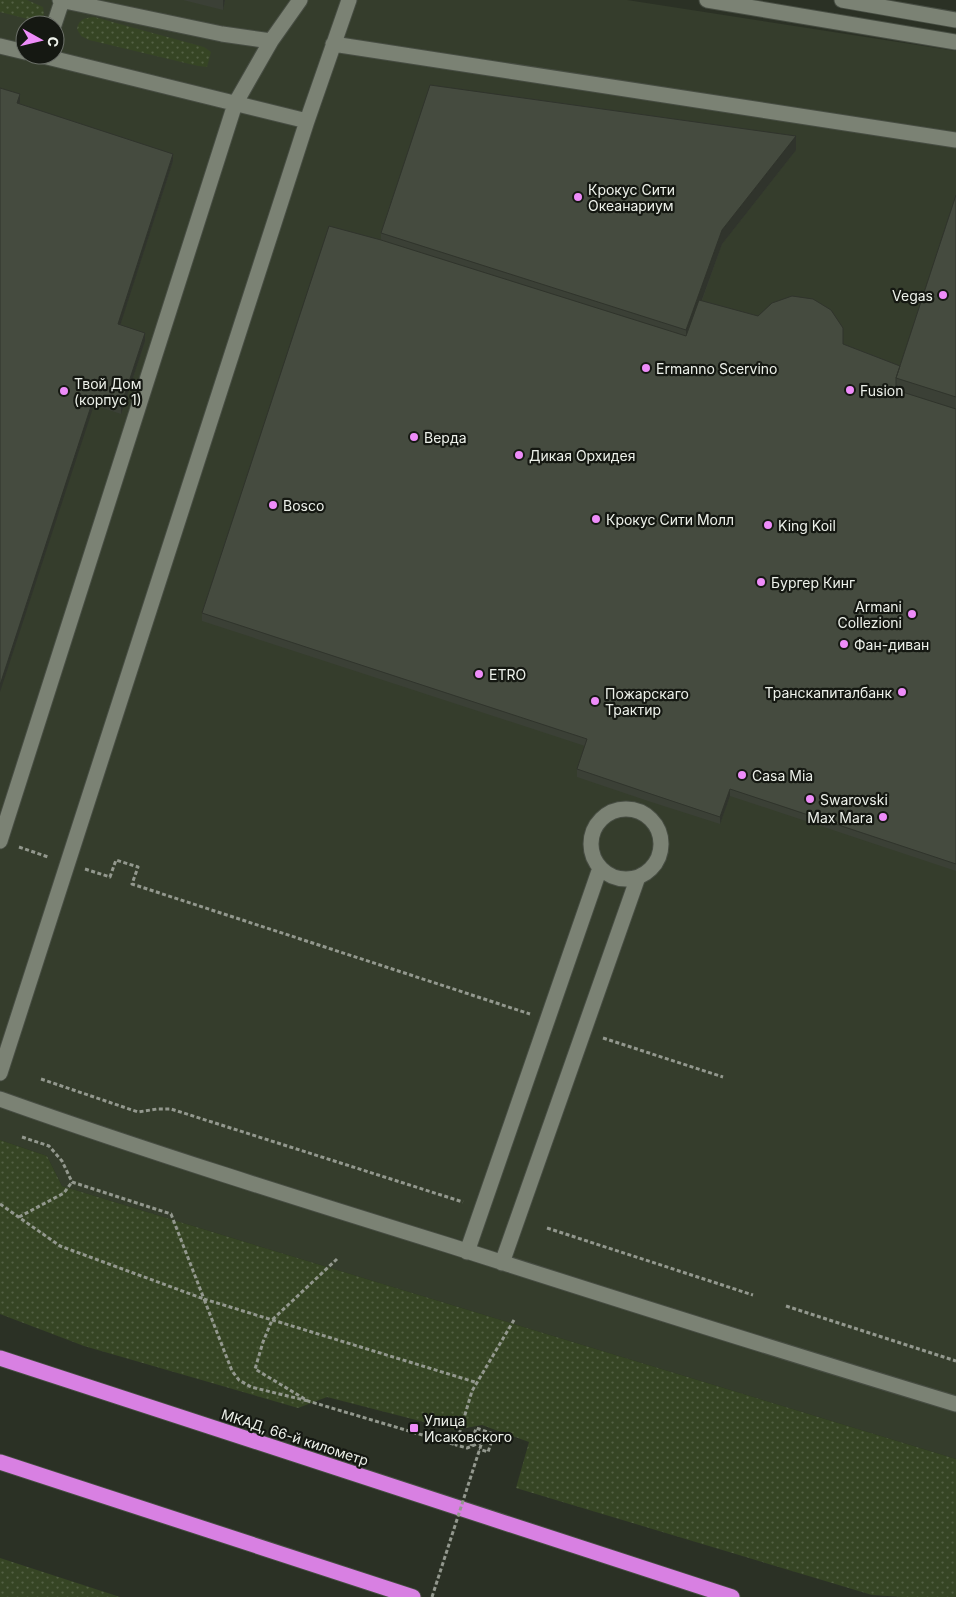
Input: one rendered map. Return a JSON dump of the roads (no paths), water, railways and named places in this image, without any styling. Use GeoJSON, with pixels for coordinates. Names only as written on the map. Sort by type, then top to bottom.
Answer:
{"type":"FeatureCollection","features":[{"type":"Feature","properties":{"kind":"highway","name":"МКАД, 66-й километр"},"geometry":{"type":"LineString","coordinates":[[0,1358],[732,1597]]}},
{"type":"Feature","properties":{"kind":"highway"},"geometry":{"type":"LineString","coordinates":[[0,1462],[413,1597]]}},
{"type":"Feature","properties":{"kind":"street"},"geometry":{"type":"LineString","coordinates":[[57,15],[61,0],[222,34],[272,42]]}},
{"type":"Feature","properties":{"kind":"street"},"geometry":{"type":"LineString","coordinates":[[0,841],[235,104],[300,0]]}},
{"type":"Feature","properties":{"kind":"street"},"geometry":{"type":"LineString","coordinates":[[0,1073],[307,121],[349,0]]}},
{"type":"Feature","properties":{"kind":"street"},"geometry":{"type":"LineString","coordinates":[[707,0],[956,42]]}},
{"type":"Feature","properties":{"kind":"street"},"geometry":{"type":"LineString","coordinates":[[842,0],[956,20]]}},
{"type":"Feature","properties":{"kind":"street"},"geometry":{"type":"LineString","coordinates":[[334,44],[956,140]]}},
{"type":"Feature","properties":{"kind":"street"},"geometry":{"type":"LineString","coordinates":[[0,46],[15,50]]}},
{"type":"Feature","properties":{"kind":"street"},"geometry":{"type":"LineString","coordinates":[[65,61],[307,121]]}},
{"type":"Feature","properties":{"kind":"street"},"geometry":{"type":"LineString","coordinates":[[628,809],[637,810],[652,820],[658,828],[662,846],[656,863],[650,870],[638,877],[625,880],[607,874],[600,868],[592,852],[591,843],[596,825],[610,813],[628,809]]}},
{"type":"Feature","properties":{"kind":"street"},"geometry":{"type":"LineString","coordinates":[[467,1252],[600,868]]}},
{"type":"Feature","properties":{"kind":"street"},"geometry":{"type":"LineString","coordinates":[[502,1263],[638,877]]}},
{"type":"Feature","properties":{"kind":"street"},"geometry":{"type":"LineString","coordinates":[[0,1099],[143,1148],[467,1252],[756,1344],[956,1404]]}},
{"type":"Feature","properties":{"kind":"place","name":"Крокус Сити Океанариум"},"geometry":{"type":"Point","coordinates":[578,197]}},
{"type":"Feature","properties":{"kind":"place","name":"Vegas"},"geometry":{"type":"Point","coordinates":[943,295]}},
{"type":"Feature","properties":{"kind":"place","name":"Ermanno Scervino"},"geometry":{"type":"Point","coordinates":[646,368]}},
{"type":"Feature","properties":{"kind":"place","name":"Fusion"},"geometry":{"type":"Point","coordinates":[850,390]}},
{"type":"Feature","properties":{"kind":"place","name":"Твой Дом (корпус 1)"},"geometry":{"type":"Point","coordinates":[64,391]}},
{"type":"Feature","properties":{"kind":"place","name":"Верда"},"geometry":{"type":"Point","coordinates":[414,437]}},
{"type":"Feature","properties":{"kind":"place","name":"Дикая Орхидея"},"geometry":{"type":"Point","coordinates":[519,455]}},
{"type":"Feature","properties":{"kind":"place","name":"Bosco"},"geometry":{"type":"Point","coordinates":[273,505]}},
{"type":"Feature","properties":{"kind":"place","name":"Крокус Сити Молл"},"geometry":{"type":"Point","coordinates":[596,519]}},
{"type":"Feature","properties":{"kind":"place","name":"King Koil"},"geometry":{"type":"Point","coordinates":[768,525]}},
{"type":"Feature","properties":{"kind":"place","name":"Бургер Кинг"},"geometry":{"type":"Point","coordinates":[761,582]}},
{"type":"Feature","properties":{"kind":"place","name":"Armani Collezioni"},"geometry":{"type":"Point","coordinates":[912,614]}},
{"type":"Feature","properties":{"kind":"place","name":"Фан-диван"},"geometry":{"type":"Point","coordinates":[844,644]}},
{"type":"Feature","properties":{"kind":"place","name":"ETRO"},"geometry":{"type":"Point","coordinates":[479,674]}},
{"type":"Feature","properties":{"kind":"place","name":"Транскапиталбанк"},"geometry":{"type":"Point","coordinates":[902,692]}},
{"type":"Feature","properties":{"kind":"place","name":"Пожарскаго Трактир"},"geometry":{"type":"Point","coordinates":[595,701]}},
{"type":"Feature","properties":{"kind":"place","name":"Casa Mia"},"geometry":{"type":"Point","coordinates":[742,775]}},
{"type":"Feature","properties":{"kind":"place","name":"Swarovski"},"geometry":{"type":"Point","coordinates":[810,799]}},
{"type":"Feature","properties":{"kind":"place","name":"Max Mara"},"geometry":{"type":"Point","coordinates":[883,817]}},
{"type":"Feature","properties":{"kind":"place","name":"Улица Исаковского"},"geometry":{"type":"Point","coordinates":[414,1428]}}]}
